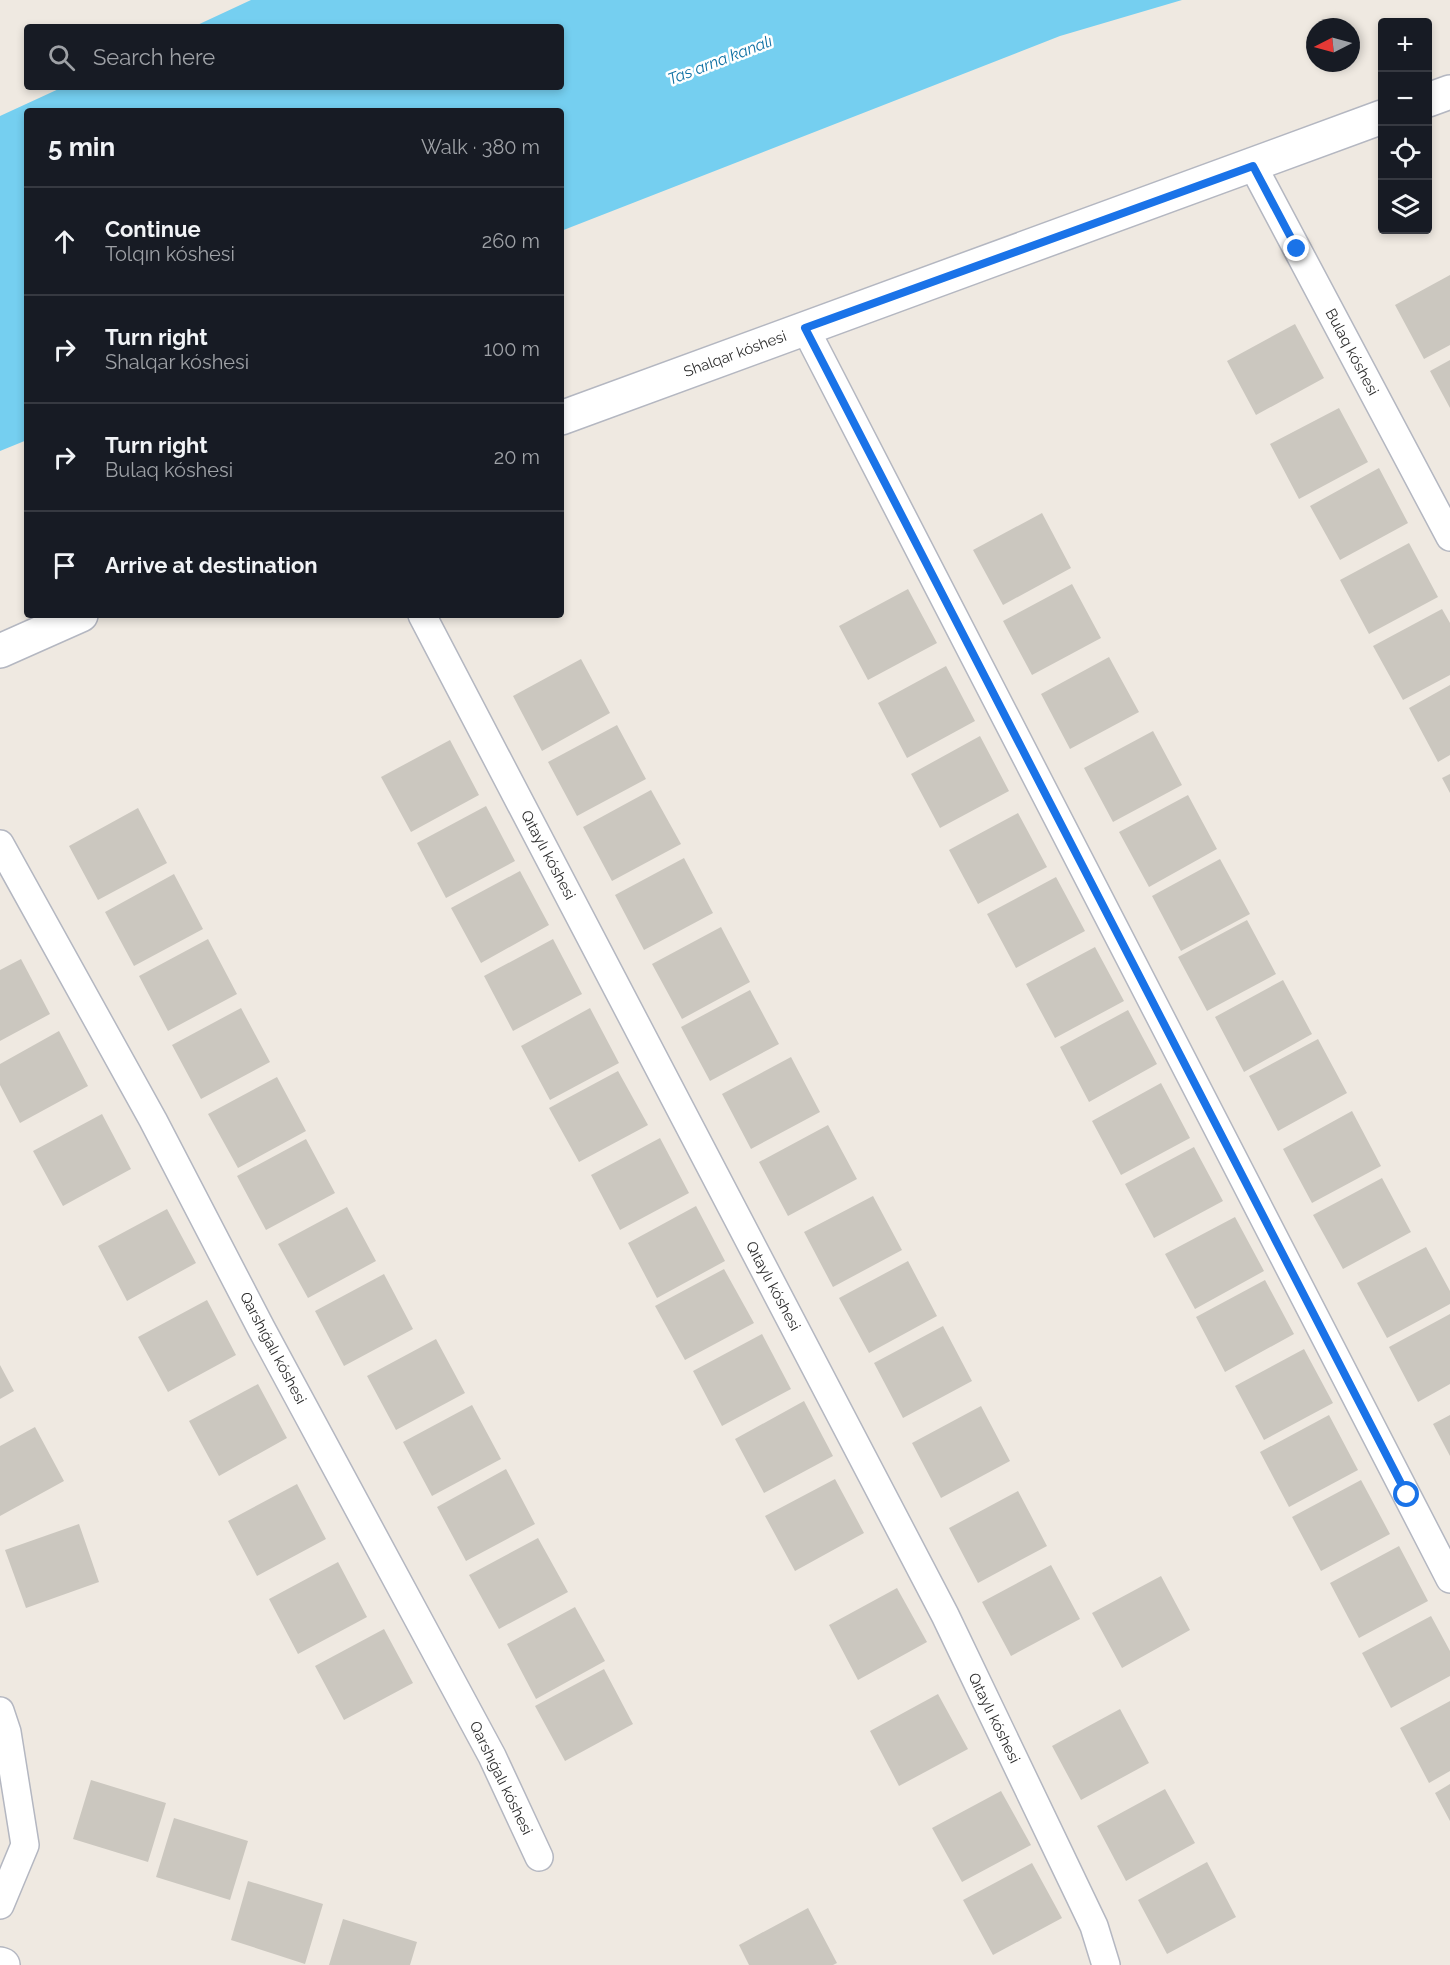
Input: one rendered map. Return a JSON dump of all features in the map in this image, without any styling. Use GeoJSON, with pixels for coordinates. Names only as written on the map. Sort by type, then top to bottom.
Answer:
{"type":"FeatureCollection","features":[{"type":"Feature","properties":{"kind":"street"},"geometry":{"type":"LineString","coordinates":[[1432,99],[1450,92]]}},
{"type":"Feature","properties":{"kind":"street","name":"Shalqar kóshesi"},"geometry":{"type":"LineString","coordinates":[[564,417],[1378,119]]}},
{"type":"Feature","properties":{"kind":"street","name":"Bulaq kóshesi"},"geometry":{"type":"LineString","coordinates":[[1253,166],[1450,537]]}},
{"type":"Feature","properties":{"kind":"street"},"geometry":{"type":"LineString","coordinates":[[805,328],[1450,1579]]}},
{"type":"Feature","properties":{"kind":"street"},"geometry":{"type":"LineString","coordinates":[[0,651],[74,618]]}},
{"type":"Feature","properties":{"kind":"street","name":"Qıtaylı kóshesi"},"geometry":{"type":"LineString","coordinates":[[424,618],[945,1615],[1094,1926],[1106,1965]]}},
{"type":"Feature","properties":{"kind":"street","name":"Qarshıǵalı kóshesi"},"geometry":{"type":"LineString","coordinates":[[0,844],[153,1120],[261,1328],[492,1756],[538,1857]]}},
{"type":"Feature","properties":{"kind":"street"},"geometry":{"type":"LineString","coordinates":[[0,1711],[7,1732],[25,1845],[0,1905]]}},
{"type":"Feature","properties":{"kind":"water","name":"Tas arna kanalı"},"geometry":{"type":"Polygon","coordinates":[[[251,0],[1182,0],[1060,36],[564,230],[564,108],[24,108],[24,441],[0,451],[0,116],[56,90],[564,90],[564,24],[199,24],[251,0]]]}},
{"type":"Feature","properties":{"kind":"building"},"geometry":{"type":"Polygon","coordinates":[[[1450,275],[1450,345],[1424,359],[1395,305],[1450,275]]]}},
{"type":"Feature","properties":{"kind":"building"},"geometry":{"type":"Polygon","coordinates":[[[1295,324],[1324,378],[1256,415],[1227,361],[1295,324]]]}},
{"type":"Feature","properties":{"kind":"building"},"geometry":{"type":"Polygon","coordinates":[[[1450,360],[1450,408],[1430,371],[1450,360]]]}},
{"type":"Feature","properties":{"kind":"building"},"geometry":{"type":"Polygon","coordinates":[[[1339,408],[1368,462],[1299,499],[1270,444],[1339,408]]]}},
{"type":"Feature","properties":{"kind":"building"},"geometry":{"type":"Polygon","coordinates":[[[1379,468],[1408,523],[1340,560],[1310,506],[1379,468]]]}},
{"type":"Feature","properties":{"kind":"building"},"geometry":{"type":"Polygon","coordinates":[[[1042,513],[1071,568],[1003,605],[973,550],[1042,513]]]}},
{"type":"Feature","properties":{"kind":"building"},"geometry":{"type":"Polygon","coordinates":[[[1409,543],[1438,597],[1369,634],[1340,580],[1409,543]]]}},
{"type":"Feature","properties":{"kind":"building"},"geometry":{"type":"Polygon","coordinates":[[[1072,584],[1101,638],[1032,675],[1003,621],[1072,584]]]}},
{"type":"Feature","properties":{"kind":"building"},"geometry":{"type":"Polygon","coordinates":[[[908,589],[937,643],[868,680],[839,626],[908,589]]]}},
{"type":"Feature","properties":{"kind":"building"},"geometry":{"type":"Polygon","coordinates":[[[1442,609],[1450,623],[1450,675],[1403,700],[1373,646],[1442,609]]]}},
{"type":"Feature","properties":{"kind":"building"},"geometry":{"type":"Polygon","coordinates":[[[1109,657],[1139,712],[1070,749],[1041,694],[1109,657]]]}},
{"type":"Feature","properties":{"kind":"building"},"geometry":{"type":"Polygon","coordinates":[[[581,659],[610,713],[542,751],[513,696],[581,659]]]}},
{"type":"Feature","properties":{"kind":"building"},"geometry":{"type":"Polygon","coordinates":[[[946,666],[975,721],[907,758],[878,703],[946,666]]]}},
{"type":"Feature","properties":{"kind":"building"},"geometry":{"type":"Polygon","coordinates":[[[1450,685],[1450,755],[1438,762],[1409,708],[1450,685]]]}},
{"type":"Feature","properties":{"kind":"building"},"geometry":{"type":"Polygon","coordinates":[[[617,725],[646,779],[577,816],[548,762],[617,725]]]}},
{"type":"Feature","properties":{"kind":"building"},"geometry":{"type":"Polygon","coordinates":[[[1153,731],[1182,785],[1113,822],[1084,768],[1153,731]]]}},
{"type":"Feature","properties":{"kind":"building"},"geometry":{"type":"Polygon","coordinates":[[[980,736],[1009,791],[940,828],[911,774],[980,736]]]}},
{"type":"Feature","properties":{"kind":"building"},"geometry":{"type":"Polygon","coordinates":[[[450,740],[479,795],[411,832],[381,777],[450,740]]]}},
{"type":"Feature","properties":{"kind":"building"},"geometry":{"type":"Polygon","coordinates":[[[1450,774],[1450,793],[1442,778],[1450,774]]]}},
{"type":"Feature","properties":{"kind":"building"},"geometry":{"type":"Polygon","coordinates":[[[651,790],[681,844],[612,881],[583,827],[651,790]]]}},
{"type":"Feature","properties":{"kind":"building"},"geometry":{"type":"Polygon","coordinates":[[[1188,795],[1217,849],[1149,887],[1119,832],[1188,795]]]}},
{"type":"Feature","properties":{"kind":"building"},"geometry":{"type":"Polygon","coordinates":[[[486,806],[515,861],[446,898],[417,843],[486,806]]]}},
{"type":"Feature","properties":{"kind":"building"},"geometry":{"type":"Polygon","coordinates":[[[138,808],[167,863],[98,900],[69,846],[138,808]]]}},
{"type":"Feature","properties":{"kind":"building"},"geometry":{"type":"Polygon","coordinates":[[[1018,813],[1047,867],[978,904],[949,850],[1018,813]]]}},
{"type":"Feature","properties":{"kind":"building"},"geometry":{"type":"Polygon","coordinates":[[[684,858],[713,913],[644,950],[615,895],[684,858]]]}},
{"type":"Feature","properties":{"kind":"building"},"geometry":{"type":"Polygon","coordinates":[[[1220,859],[1250,914],[1181,951],[1152,896],[1220,859]]]}},
{"type":"Feature","properties":{"kind":"building"},"geometry":{"type":"Polygon","coordinates":[[[520,871],[549,925],[481,963],[451,908],[520,871]]]}},
{"type":"Feature","properties":{"kind":"building"},"geometry":{"type":"Polygon","coordinates":[[[174,874],[203,929],[134,966],[105,912],[174,874]]]}},
{"type":"Feature","properties":{"kind":"building"},"geometry":{"type":"Polygon","coordinates":[[[1056,877],[1085,931],[1016,968],[987,914],[1056,877]]]}},
{"type":"Feature","properties":{"kind":"building"},"geometry":{"type":"Polygon","coordinates":[[[1247,920],[1276,974],[1207,1011],[1178,957],[1247,920]]]}},
{"type":"Feature","properties":{"kind":"building"},"geometry":{"type":"Polygon","coordinates":[[[721,927],[750,982],[682,1019],[652,964],[721,927]]]}},
{"type":"Feature","properties":{"kind":"building"},"geometry":{"type":"Polygon","coordinates":[[[208,939],[237,994],[168,1031],[139,976],[208,939]]]}},
{"type":"Feature","properties":{"kind":"building"},"geometry":{"type":"Polygon","coordinates":[[[553,939],[582,994],[513,1031],[484,976],[553,939]]]}},
{"type":"Feature","properties":{"kind":"building"},"geometry":{"type":"Polygon","coordinates":[[[1095,947],[1124,1001],[1055,1038],[1026,984],[1095,947]]]}},
{"type":"Feature","properties":{"kind":"building"},"geometry":{"type":"Polygon","coordinates":[[[21,959],[50,1014],[0,1041],[0,970],[21,959]]]}},
{"type":"Feature","properties":{"kind":"building"},"geometry":{"type":"Polygon","coordinates":[[[1283,980],[1312,1034],[1244,1072],[1215,1017],[1283,980]]]}},
{"type":"Feature","properties":{"kind":"building"},"geometry":{"type":"Polygon","coordinates":[[[750,990],[779,1044],[710,1081],[681,1027],[750,990]]]}},
{"type":"Feature","properties":{"kind":"building"},"geometry":{"type":"Polygon","coordinates":[[[241,1008],[270,1062],[201,1099],[172,1045],[241,1008]]]}},
{"type":"Feature","properties":{"kind":"building"},"geometry":{"type":"Polygon","coordinates":[[[590,1008],[619,1063],[550,1100],[521,1046],[590,1008]]]}},
{"type":"Feature","properties":{"kind":"building"},"geometry":{"type":"Polygon","coordinates":[[[1128,1010],[1157,1064],[1089,1102],[1060,1047],[1128,1010]]]}},
{"type":"Feature","properties":{"kind":"building"},"geometry":{"type":"Polygon","coordinates":[[[59,1031],[88,1086],[20,1123],[0,1085],[0,1064],[59,1031]]]}},
{"type":"Feature","properties":{"kind":"building"},"geometry":{"type":"Polygon","coordinates":[[[1318,1039],[1347,1093],[1278,1131],[1249,1076],[1318,1039]]]}},
{"type":"Feature","properties":{"kind":"building"},"geometry":{"type":"Polygon","coordinates":[[[791,1057],[820,1112],[751,1149],[722,1094],[791,1057]]]}},
{"type":"Feature","properties":{"kind":"building"},"geometry":{"type":"Polygon","coordinates":[[[618,1071],[648,1125],[579,1162],[549,1108],[618,1071]]]}},
{"type":"Feature","properties":{"kind":"building"},"geometry":{"type":"Polygon","coordinates":[[[277,1077],[306,1131],[238,1168],[208,1114],[277,1077]]]}},
{"type":"Feature","properties":{"kind":"building"},"geometry":{"type":"Polygon","coordinates":[[[1161,1083],[1190,1138],[1121,1175],[1092,1121],[1161,1083]]]}},
{"type":"Feature","properties":{"kind":"building"},"geometry":{"type":"Polygon","coordinates":[[[1352,1111],[1381,1166],[1312,1203],[1283,1149],[1352,1111]]]}},
{"type":"Feature","properties":{"kind":"building"},"geometry":{"type":"Polygon","coordinates":[[[102,1114],[131,1169],[63,1206],[33,1151],[102,1114]]]}},
{"type":"Feature","properties":{"kind":"building"},"geometry":{"type":"Polygon","coordinates":[[[828,1125],[857,1179],[788,1216],[759,1162],[828,1125]]]}},
{"type":"Feature","properties":{"kind":"building"},"geometry":{"type":"Polygon","coordinates":[[[660,1138],[689,1193],[620,1230],[591,1175],[660,1138]]]}},
{"type":"Feature","properties":{"kind":"building"},"geometry":{"type":"Polygon","coordinates":[[[306,1139],[335,1193],[266,1230],[237,1176],[306,1139]]]}},
{"type":"Feature","properties":{"kind":"building"},"geometry":{"type":"Polygon","coordinates":[[[1194,1147],[1223,1201],[1154,1238],[1125,1184],[1194,1147]]]}},
{"type":"Feature","properties":{"kind":"building"},"geometry":{"type":"Polygon","coordinates":[[[1382,1178],[1411,1232],[1343,1269],[1313,1215],[1382,1178]]]}},
{"type":"Feature","properties":{"kind":"building"},"geometry":{"type":"Polygon","coordinates":[[[873,1196],[902,1250],[833,1287],[804,1232],[873,1196]]]}},
{"type":"Feature","properties":{"kind":"building"},"geometry":{"type":"Polygon","coordinates":[[[696,1206],[725,1261],[657,1298],[628,1243],[696,1206]]]}},
{"type":"Feature","properties":{"kind":"building"},"geometry":{"type":"Polygon","coordinates":[[[347,1207],[376,1261],[308,1298],[278,1244],[347,1207]]]}},
{"type":"Feature","properties":{"kind":"building"},"geometry":{"type":"Polygon","coordinates":[[[167,1209],[196,1263],[127,1301],[98,1246],[167,1209]]]}},
{"type":"Feature","properties":{"kind":"building"},"geometry":{"type":"Polygon","coordinates":[[[1235,1217],[1264,1271],[1195,1309],[1165,1254],[1235,1217]]]}},
{"type":"Feature","properties":{"kind":"building"},"geometry":{"type":"Polygon","coordinates":[[[1426,1247],[1450,1291],[1450,1304],[1387,1338],[1357,1283],[1426,1247]]]}},
{"type":"Feature","properties":{"kind":"building"},"geometry":{"type":"Polygon","coordinates":[[[908,1261],[937,1316],[869,1353],[839,1298],[908,1261]]]}},
{"type":"Feature","properties":{"kind":"building"},"geometry":{"type":"Polygon","coordinates":[[[724,1269],[754,1323],[685,1360],[655,1306],[724,1269]]]}},
{"type":"Feature","properties":{"kind":"building"},"geometry":{"type":"Polygon","coordinates":[[[384,1274],[413,1329],[344,1366],[315,1311],[384,1274]]]}},
{"type":"Feature","properties":{"kind":"building"},"geometry":{"type":"Polygon","coordinates":[[[1265,1280],[1294,1334],[1225,1372],[1196,1317],[1265,1280]]]}},
{"type":"Feature","properties":{"kind":"building"},"geometry":{"type":"Polygon","coordinates":[[[207,1300],[236,1355],[168,1392],[138,1337],[207,1300]]]}},
{"type":"Feature","properties":{"kind":"building"},"geometry":{"type":"Polygon","coordinates":[[[1450,1314],[1450,1384],[1418,1402],[1389,1347],[1450,1314]]]}},
{"type":"Feature","properties":{"kind":"building"},"geometry":{"type":"Polygon","coordinates":[[[943,1326],[972,1381],[903,1418],[874,1363],[943,1326]]]}},
{"type":"Feature","properties":{"kind":"building"},"geometry":{"type":"Polygon","coordinates":[[[762,1334],[791,1389],[722,1426],[693,1371],[762,1334]]]}},
{"type":"Feature","properties":{"kind":"building"},"geometry":{"type":"Polygon","coordinates":[[[436,1339],[465,1393],[396,1430],[367,1376],[436,1339]]]}},
{"type":"Feature","properties":{"kind":"building"},"geometry":{"type":"Polygon","coordinates":[[[1304,1349],[1333,1403],[1264,1440],[1235,1386],[1304,1349]]]}},
{"type":"Feature","properties":{"kind":"building"},"geometry":{"type":"Polygon","coordinates":[[[0,1365],[14,1391],[0,1399],[0,1365]]]}},
{"type":"Feature","properties":{"kind":"building"},"geometry":{"type":"Polygon","coordinates":[[[258,1384],[287,1438],[219,1476],[189,1421],[258,1384]]]}},
{"type":"Feature","properties":{"kind":"building"},"geometry":{"type":"Polygon","coordinates":[[[804,1401],[833,1456],[764,1493],[735,1439],[804,1401]]]}},
{"type":"Feature","properties":{"kind":"building"},"geometry":{"type":"Polygon","coordinates":[[[472,1405],[501,1459],[432,1496],[403,1442],[472,1405]]]}},
{"type":"Feature","properties":{"kind":"building"},"geometry":{"type":"Polygon","coordinates":[[[981,1406],[1010,1461],[941,1498],[912,1443],[981,1406]]]}},
{"type":"Feature","properties":{"kind":"building"},"geometry":{"type":"Polygon","coordinates":[[[1329,1415],[1358,1470],[1289,1507],[1260,1452],[1329,1415]]]}},
{"type":"Feature","properties":{"kind":"building"},"geometry":{"type":"Polygon","coordinates":[[[1450,1415],[1450,1456],[1433,1424],[1450,1415]]]}},
{"type":"Feature","properties":{"kind":"building"},"geometry":{"type":"Polygon","coordinates":[[[35,1427],[64,1481],[0,1516],[0,1446],[35,1427]]]}},
{"type":"Feature","properties":{"kind":"building"},"geometry":{"type":"Polygon","coordinates":[[[506,1469],[535,1524],[466,1561],[437,1507],[506,1469]]]}},
{"type":"Feature","properties":{"kind":"building"},"geometry":{"type":"Polygon","coordinates":[[[835,1479],[864,1533],[795,1571],[765,1516],[835,1479]]]}},
{"type":"Feature","properties":{"kind":"building"},"geometry":{"type":"Polygon","coordinates":[[[1361,1480],[1390,1534],[1321,1571],[1292,1517],[1361,1480]]]}},
{"type":"Feature","properties":{"kind":"building"},"geometry":{"type":"Polygon","coordinates":[[[297,1484],[326,1539],[257,1576],[228,1521],[297,1484]]]}},
{"type":"Feature","properties":{"kind":"building"},"geometry":{"type":"Polygon","coordinates":[[[1018,1491],[1047,1546],[978,1583],[949,1528],[1018,1491]]]}},
{"type":"Feature","properties":{"kind":"building"},"geometry":{"type":"Polygon","coordinates":[[[79,1524],[99,1582],[26,1608],[5,1550],[79,1524]]]}},
{"type":"Feature","properties":{"kind":"building"},"geometry":{"type":"Polygon","coordinates":[[[538,1538],[568,1592],[499,1629],[469,1575],[538,1538]]]}},
{"type":"Feature","properties":{"kind":"building"},"geometry":{"type":"Polygon","coordinates":[[[1399,1546],[1428,1601],[1359,1638],[1330,1583],[1399,1546]]]}},
{"type":"Feature","properties":{"kind":"building"},"geometry":{"type":"Polygon","coordinates":[[[338,1562],[367,1617],[298,1654],[269,1599],[338,1562]]]}},
{"type":"Feature","properties":{"kind":"building"},"geometry":{"type":"Polygon","coordinates":[[[1051,1565],[1080,1619],[1011,1656],[982,1602],[1051,1565]]]}},
{"type":"Feature","properties":{"kind":"building"},"geometry":{"type":"Polygon","coordinates":[[[1161,1576],[1190,1630],[1122,1668],[1092,1613],[1161,1576]]]}},
{"type":"Feature","properties":{"kind":"building"},"geometry":{"type":"Polygon","coordinates":[[[897,1588],[927,1642],[858,1680],[829,1625],[897,1588]]]}},
{"type":"Feature","properties":{"kind":"building"},"geometry":{"type":"Polygon","coordinates":[[[575,1607],[605,1661],[536,1699],[507,1644],[575,1607]]]}},
{"type":"Feature","properties":{"kind":"building"},"geometry":{"type":"Polygon","coordinates":[[[1431,1616],[1450,1651],[1450,1676],[1391,1708],[1362,1653],[1431,1616]]]}},
{"type":"Feature","properties":{"kind":"building"},"geometry":{"type":"Polygon","coordinates":[[[384,1629],[413,1683],[344,1720],[315,1666],[384,1629]]]}},
{"type":"Feature","properties":{"kind":"building"},"geometry":{"type":"Polygon","coordinates":[[[604,1669],[633,1724],[565,1761],[535,1706],[604,1669]]]}},
{"type":"Feature","properties":{"kind":"building"},"geometry":{"type":"Polygon","coordinates":[[[938,1694],[968,1749],[899,1786],[870,1731],[938,1694]]]}},
{"type":"Feature","properties":{"kind":"building"},"geometry":{"type":"Polygon","coordinates":[[[1450,1701],[1450,1771],[1429,1783],[1400,1728],[1450,1701]]]}},
{"type":"Feature","properties":{"kind":"building"},"geometry":{"type":"Polygon","coordinates":[[[1120,1709],[1149,1763],[1081,1800],[1052,1746],[1120,1709]]]}},
{"type":"Feature","properties":{"kind":"building"},"geometry":{"type":"Polygon","coordinates":[[[91,1780],[166,1803],[148,1862],[73,1839],[91,1780]]]}},
{"type":"Feature","properties":{"kind":"building"},"geometry":{"type":"Polygon","coordinates":[[[1450,1784],[1450,1821],[1435,1793],[1450,1784]]]}},
{"type":"Feature","properties":{"kind":"building"},"geometry":{"type":"Polygon","coordinates":[[[1165,1789],[1195,1843],[1126,1881],[1097,1826],[1165,1789]]]}},
{"type":"Feature","properties":{"kind":"building"},"geometry":{"type":"Polygon","coordinates":[[[1001,1791],[1031,1845],[962,1882],[932,1828],[1001,1791]]]}},
{"type":"Feature","properties":{"kind":"building"},"geometry":{"type":"Polygon","coordinates":[[[174,1818],[248,1841],[230,1900],[156,1877],[174,1818]]]}},
{"type":"Feature","properties":{"kind":"building"},"geometry":{"type":"Polygon","coordinates":[[[1207,1862],[1236,1917],[1167,1954],[1138,1900],[1207,1862]]]}},
{"type":"Feature","properties":{"kind":"building"},"geometry":{"type":"Polygon","coordinates":[[[1032,1863],[1062,1918],[993,1955],[963,1900],[1032,1863]]]}},
{"type":"Feature","properties":{"kind":"building"},"geometry":{"type":"Polygon","coordinates":[[[248,1881],[323,1904],[305,1964],[231,1940],[248,1881]]]}},
{"type":"Feature","properties":{"kind":"building"},"geometry":{"type":"Polygon","coordinates":[[[808,1908],[837,1963],[833,1965],[749,1965],[739,1945],[808,1908]]]}},
{"type":"Feature","properties":{"kind":"building"},"geometry":{"type":"Polygon","coordinates":[[[343,1919],[417,1942],[410,1965],[329,1965],[343,1919]]]}},
{"type":"Feature","properties":{"kind":"route"},"geometry":{"type":"LineString","coordinates":[[1297,249],[1253,166],[805,328],[1407,1495]]}}]}
